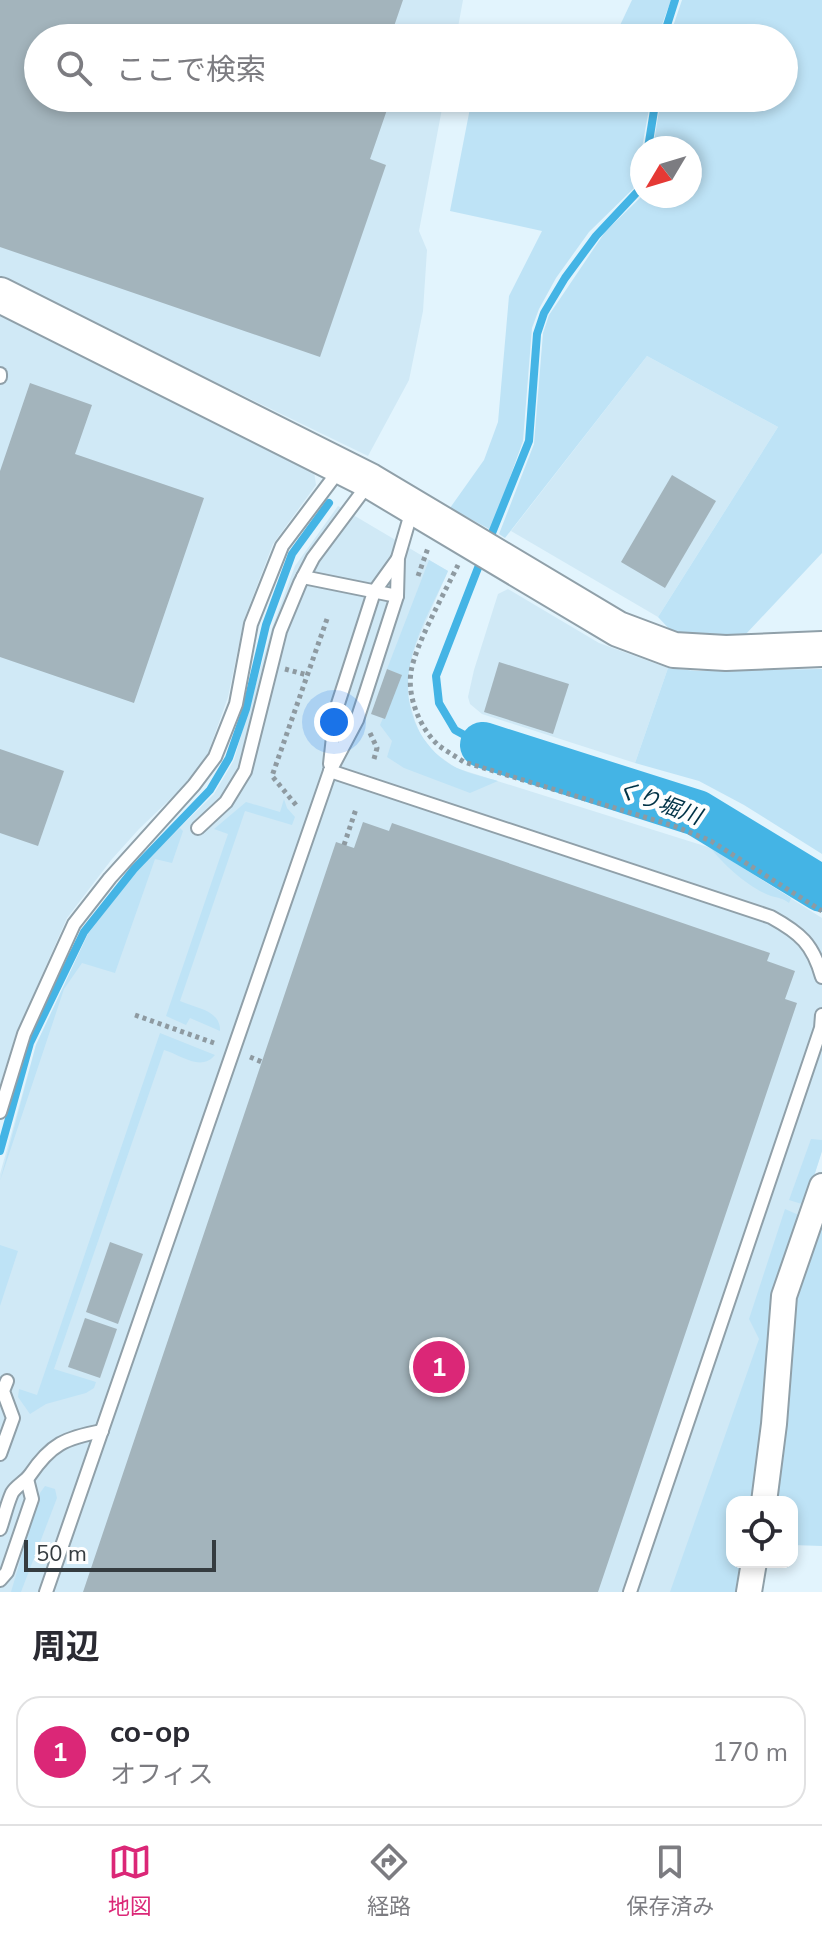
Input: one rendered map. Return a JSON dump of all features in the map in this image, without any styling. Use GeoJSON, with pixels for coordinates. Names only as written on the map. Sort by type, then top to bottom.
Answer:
{"type":"FeatureCollection","features":[{"type":"Feature","properties":{"kind":"street"},"geometry":{"type":"LineString","coordinates":[[0,295],[356,474],[618,629],[674,650],[726,653],[822,649]]}},
{"type":"Feature","properties":{"kind":"street"},"geometry":{"type":"LineString","coordinates":[[765,1496],[784,1296],[822,1186]]}},
{"type":"Feature","properties":{"kind":"street"},"geometry":{"type":"LineString","coordinates":[[749,1592],[753,1568]]}},
{"type":"Feature","properties":{"kind":"lane"},"geometry":{"type":"LineString","coordinates":[[198,828],[226,802],[245,771],[280,631],[303,577],[356,474]]}},
{"type":"Feature","properties":{"kind":"lane"},"geometry":{"type":"LineString","coordinates":[[0,1112],[24,1034],[74,924],[215,757],[236,704],[251,624],[282,546],[356,474]]}},
{"type":"Feature","properties":{"kind":"lane"},"geometry":{"type":"LineString","coordinates":[[46,1592],[330,771],[357,720],[397,596],[398,558],[413,506]]}},
{"type":"Feature","properties":{"kind":"lane"},"geometry":{"type":"LineString","coordinates":[[330,771],[336,710],[374,592],[398,558]]}},
{"type":"Feature","properties":{"kind":"lane"},"geometry":{"type":"LineString","coordinates":[[303,577],[397,596]]}},
{"type":"Feature","properties":{"kind":"lane"},"geometry":{"type":"LineString","coordinates":[[330,771],[771,917],[798,933],[817,957],[822,977]]}},
{"type":"Feature","properties":{"kind":"lane"},"geometry":{"type":"LineString","coordinates":[[630,1592],[816,1042],[822,1015]]}},
{"type":"Feature","properties":{"kind":"lane"},"geometry":{"type":"LineString","coordinates":[[0,1454],[13,1418],[3,1391],[7,1381]]}},
{"type":"Feature","properties":{"kind":"lane"},"geometry":{"type":"LineString","coordinates":[[0,1529],[13,1490],[27,1479],[39,1460],[54,1446],[75,1436],[102,1431]]}},
{"type":"Feature","properties":{"kind":"lane"},"geometry":{"type":"LineString","coordinates":[[0,1580],[7,1572],[32,1499],[27,1479]]}},
{"type":"Feature","properties":{"kind":"path"},"geometry":{"type":"LineString","coordinates":[[469,539],[416,654],[411,673],[412,697],[423,726],[437,744],[464,762],[674,826],[711,841],[822,911]]}},
{"type":"Feature","properties":{"kind":"path"},"geometry":{"type":"LineString","coordinates":[[296,805],[272,776],[327,619]]}},
{"type":"Feature","properties":{"kind":"path"},"geometry":{"type":"LineString","coordinates":[[344,845],[356,809]]}},
{"type":"Feature","properties":{"kind":"path"},"geometry":{"type":"LineString","coordinates":[[135,1015],[214,1043]]}},
{"type":"Feature","properties":{"kind":"path"},"geometry":{"type":"LineString","coordinates":[[250,1057],[262,1062]]}},
{"type":"Feature","properties":{"kind":"shaded area"},"geometry":{"type":"Polygon","coordinates":[[[0,0],[463,0],[459,24],[24,24],[24,112],[441,112],[419,231],[427,250],[423,311],[409,380],[368,456],[0,278],[0,0]]]}},
{"type":"Feature","properties":{"kind":"shaded area"},"geometry":{"type":"Polygon","coordinates":[[[632,0],[671,0],[662,24],[621,24],[632,0]]]}},
{"type":"Feature","properties":{"kind":"shaded area"},"geometry":{"type":"Polygon","coordinates":[[[682,0],[822,0],[822,553],[745,635],[673,633],[658,617],[778,427],[647,356],[505,538],[499,534],[534,444],[543,333],[549,315],[605,232],[630,208],[702,208],[702,136],[655,136],[659,112],[798,112],[798,24],[674,24],[682,0]]]}},
{"type":"Feature","properties":{"kind":"shaded area"},"geometry":{"type":"Polygon","coordinates":[[[469,112],[648,112],[644,136],[630,136],[630,192],[589,232],[556,278],[539,309],[532,328],[523,441],[491,530],[450,508],[484,460],[498,422],[509,296],[542,231],[450,211],[469,112]]]}},
{"type":"Feature","properties":{"kind":"shaded area"},"geometry":{"type":"Polygon","coordinates":[[[0,315],[314,471],[316,485],[273,544],[244,620],[228,697],[207,756],[189,781],[112,859],[67,918],[16,1034],[0,1086],[0,315]]]}},
{"type":"Feature","properties":{"kind":"shaded area"},"geometry":{"type":"Polygon","coordinates":[[[647,356],[778,427],[658,617],[511,531],[647,356]]]}},
{"type":"Feature","properties":{"kind":"shaded area"},"geometry":{"type":"Polygon","coordinates":[[[338,506],[448,571],[407,673],[407,694],[415,721],[421,736],[436,754],[456,768],[711,848],[822,918],[822,1151],[801,1216],[733,1496],[726,1496],[726,1568],[734,1568],[740,1592],[0,1592],[0,1174],[36,1045],[88,934],[138,869],[214,794],[234,760],[273,625],[295,566],[338,506]]]}},
{"type":"Feature","properties":{"kind":"shaded area"},"geometry":{"type":"Polygon","coordinates":[[[429,560],[448,571],[414,648],[408,688],[411,708],[421,735],[439,756],[462,770],[498,781],[470,793],[404,768],[387,757],[392,741],[380,725],[401,675],[387,669],[429,560]]]}},
{"type":"Feature","properties":{"kind":"shaded area"},"geometry":{"type":"Polygon","coordinates":[[[508,589],[599,643],[668,668],[635,763],[482,714],[470,704],[468,697],[474,670],[498,594],[508,589]]]}},
{"type":"Feature","properties":{"kind":"shaded area"},"geometry":{"type":"Polygon","coordinates":[[[668,668],[697,671],[822,669],[822,854],[699,781],[635,763],[668,668]]]}},
{"type":"Feature","properties":{"kind":"shaded area"},"geometry":{"type":"Polygon","coordinates":[[[284,799],[295,817],[292,825],[245,811],[180,1001],[212,1014],[220,1031],[190,1018],[186,1025],[166,1016],[228,834],[214,829],[246,802],[280,812],[284,799]]]}},
{"type":"Feature","properties":{"kind":"shaded area"},"geometry":{"type":"Polygon","coordinates":[[[180,828],[183,831],[172,863],[155,859],[115,973],[82,963],[64,989],[0,1181],[36,1045],[88,934],[138,869],[180,828]]]}},
{"type":"Feature","properties":{"kind":"shaded area"},"geometry":{"type":"Polygon","coordinates":[[[711,848],[791,898],[789,903],[763,893],[746,882],[711,848]]]}},
{"type":"Feature","properties":{"kind":"shaded area"},"geometry":{"type":"Polygon","coordinates":[[[160,1033],[215,1055],[204,1062],[197,1062],[164,1050],[54,1369],[96,1382],[94,1388],[46,1404],[30,1414],[18,1397],[19,1389],[37,1395],[160,1033]]]}},
{"type":"Feature","properties":{"kind":"shaded area"},"geometry":{"type":"Polygon","coordinates":[[[811,1139],[822,1140],[822,1151],[805,1205],[789,1200],[811,1139]]]}},
{"type":"Feature","properties":{"kind":"shaded area"},"geometry":{"type":"Polygon","coordinates":[[[785,1209],[801,1216],[756,1496],[726,1496],[726,1568],[744,1568],[740,1592],[670,1592],[759,1339],[749,1319],[785,1209]]]}},
{"type":"Feature","properties":{"kind":"shaded area"},"geometry":{"type":"Polygon","coordinates":[[[822,1219],[822,1546],[798,1545],[798,1496],[776,1496],[785,1438],[795,1296],[822,1219]]]}},
{"type":"Feature","properties":{"kind":"shaded area"},"geometry":{"type":"Polygon","coordinates":[[[0,1245],[18,1251],[0,1306],[0,1245]]]}},
{"type":"Feature","properties":{"kind":"shaded area"},"geometry":{"type":"Polygon","coordinates":[[[45,1486],[55,1489],[57,1498],[21,1592],[11,1592],[40,1493],[45,1486]]]}},
{"type":"Feature","properties":{"kind":"building"},"geometry":{"type":"Polygon","coordinates":[[[0,0],[403,0],[395,24],[24,24],[24,112],[386,112],[370,159],[386,165],[320,357],[0,247],[0,0]]]}},
{"type":"Feature","properties":{"kind":"building"},"geometry":{"type":"Polygon","coordinates":[[[30,383],[92,405],[75,454],[204,498],[134,703],[0,657],[0,471],[30,383]]]}},
{"type":"Feature","properties":{"kind":"building"},"geometry":{"type":"Polygon","coordinates":[[[672,475],[716,501],[665,588],[621,562],[672,475]]]}},
{"type":"Feature","properties":{"kind":"building"},"geometry":{"type":"Polygon","coordinates":[[[499,662],[569,684],[553,734],[484,712],[499,662]]]}},
{"type":"Feature","properties":{"kind":"building"},"geometry":{"type":"Polygon","coordinates":[[[387,669],[402,675],[385,719],[371,714],[387,669]]]}},
{"type":"Feature","properties":{"kind":"building"},"geometry":{"type":"Polygon","coordinates":[[[0,749],[64,771],[38,846],[0,833],[0,749]]]}},
{"type":"Feature","properties":{"kind":"building"},"geometry":{"type":"Polygon","coordinates":[[[363,822],[389,831],[392,823],[770,953],[767,961],[795,971],[785,999],[797,1003],[598,1592],[83,1592],[336,842],[354,848],[363,822]]]}},
{"type":"Feature","properties":{"kind":"building"},"geometry":{"type":"Polygon","coordinates":[[[110,1242],[143,1254],[118,1324],[86,1312],[110,1242]]]}},
{"type":"Feature","properties":{"kind":"building"},"geometry":{"type":"Polygon","coordinates":[[[85,1318],[117,1329],[100,1378],[68,1367],[85,1318]]]}},
{"type":"Feature","properties":{"kind":"waterway"},"geometry":{"type":"LineString","coordinates":[[667,24],[675,0]]}},
{"type":"Feature","properties":{"kind":"waterway"},"geometry":{"type":"LineString","coordinates":[[650,136],[654,112]]}},
{"type":"Feature","properties":{"kind":"waterway"},"geometry":{"type":"LineString","coordinates":[[488,543],[529,441],[537,334],[544,313],[596,236],[630,200]]}},
{"type":"Feature","properties":{"kind":"waterway"},"geometry":{"type":"LineString","coordinates":[[0,1151],[30,1043],[84,932],[134,869],[210,790],[229,758],[246,709],[266,625],[292,554],[329,503]]}},
{"type":"Feature","properties":{"kind":"waterway"},"geometry":{"type":"LineString","coordinates":[[483,555],[436,676],[439,703],[455,730],[483,745]]}},
{"type":"Feature","properties":{"kind":"waterway","name":"くり堀川"},"geometry":{"type":"LineString","coordinates":[[483,745],[697,813],[822,889]]}},
{"type":"Feature","properties":{"kind":"place","name":"co-op"},"geometry":{"type":"Point","coordinates":[439,1367]}}]}
